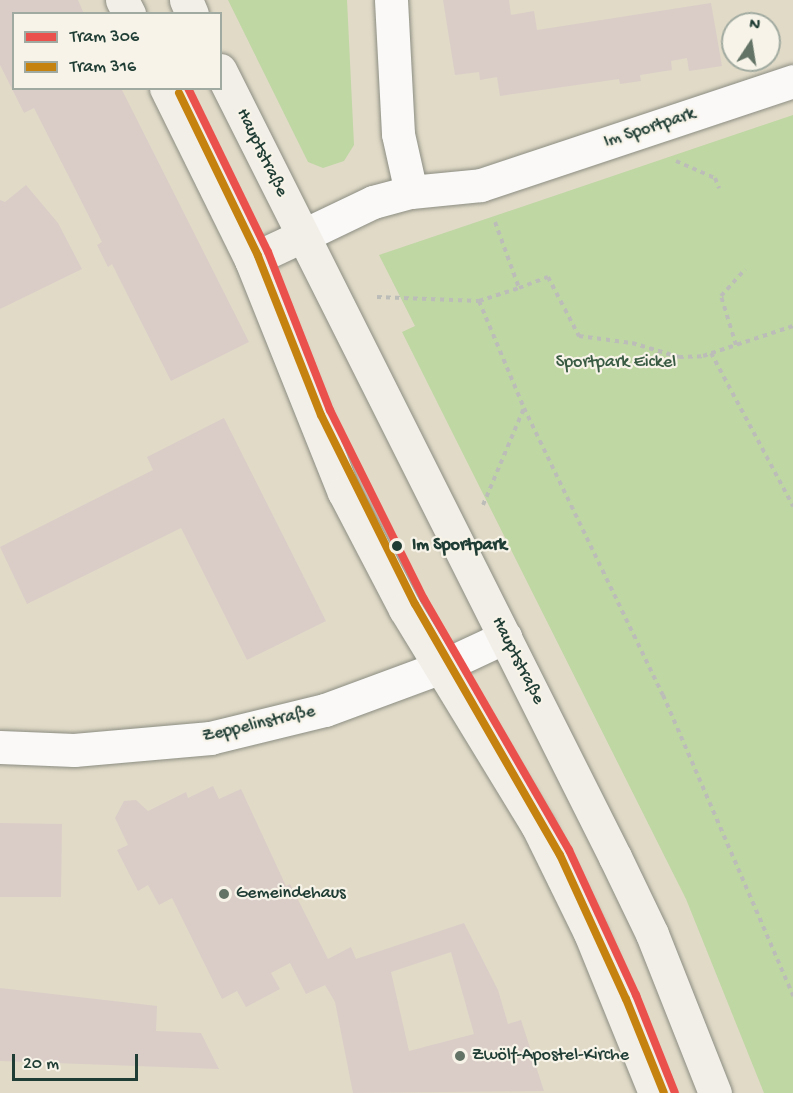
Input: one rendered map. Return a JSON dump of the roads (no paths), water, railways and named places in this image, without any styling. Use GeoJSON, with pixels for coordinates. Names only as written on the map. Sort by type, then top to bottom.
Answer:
{"type":"FeatureCollection","features":[{"type":"Feature","properties":{"kind":"street"},"geometry":{"type":"LineString","coordinates":[[391,0],[398,134],[411,192]]}},
{"type":"Feature","properties":{"kind":"street","name":"Hauptstraße"},"geometry":{"type":"LineString","coordinates":[[222,73],[302,236],[414,449],[652,934],[716,1093]]}},
{"type":"Feature","properties":{"kind":"street","name":"Im Sportpark"},"geometry":{"type":"LineString","coordinates":[[302,236],[373,202],[411,192],[481,185],[793,81]]}},
{"type":"Feature","properties":{"kind":"street"},"geometry":{"type":"LineString","coordinates":[[167,90],[250,260],[344,492],[405,609],[537,825],[590,933],[655,1093]]}},
{"type":"Feature","properties":{"kind":"street"},"geometry":{"type":"LineString","coordinates":[[250,260],[302,236]]}},
{"type":"Feature","properties":{"kind":"street","name":"Zeppelinstraße"},"geometry":{"type":"LineString","coordinates":[[0,747],[74,750],[210,738],[325,710],[441,667],[505,637]]}},
{"type":"Feature","properties":{"kind":"tram line","name":"306"},"geometry":{"type":"LineString","coordinates":[[189,90],[268,252],[330,410],[424,599],[569,850],[636,995],[675,1093]]}},
{"type":"Feature","properties":{"kind":"tram line","name":"316"},"geometry":{"type":"LineString","coordinates":[[179,93],[258,256],[321,415],[415,604],[560,855],[626,999],[664,1093]]}},
{"type":"Feature","properties":{"kind":"place","name":"Im Sportpark"},"geometry":{"type":"Point","coordinates":[397,546]}},
{"type":"Feature","properties":{"kind":"place","name":"Gemeindehaus"},"geometry":{"type":"Point","coordinates":[224,894]}},
{"type":"Feature","properties":{"kind":"place","name":"Zwölf-Apostel-Kirche"},"geometry":{"type":"Point","coordinates":[460,1056]}},
{"type":"Feature","properties":{"kind":"park label","name":"Sportpark Eickel"},"geometry":{"type":"Point","coordinates":[616,363]}}]}
